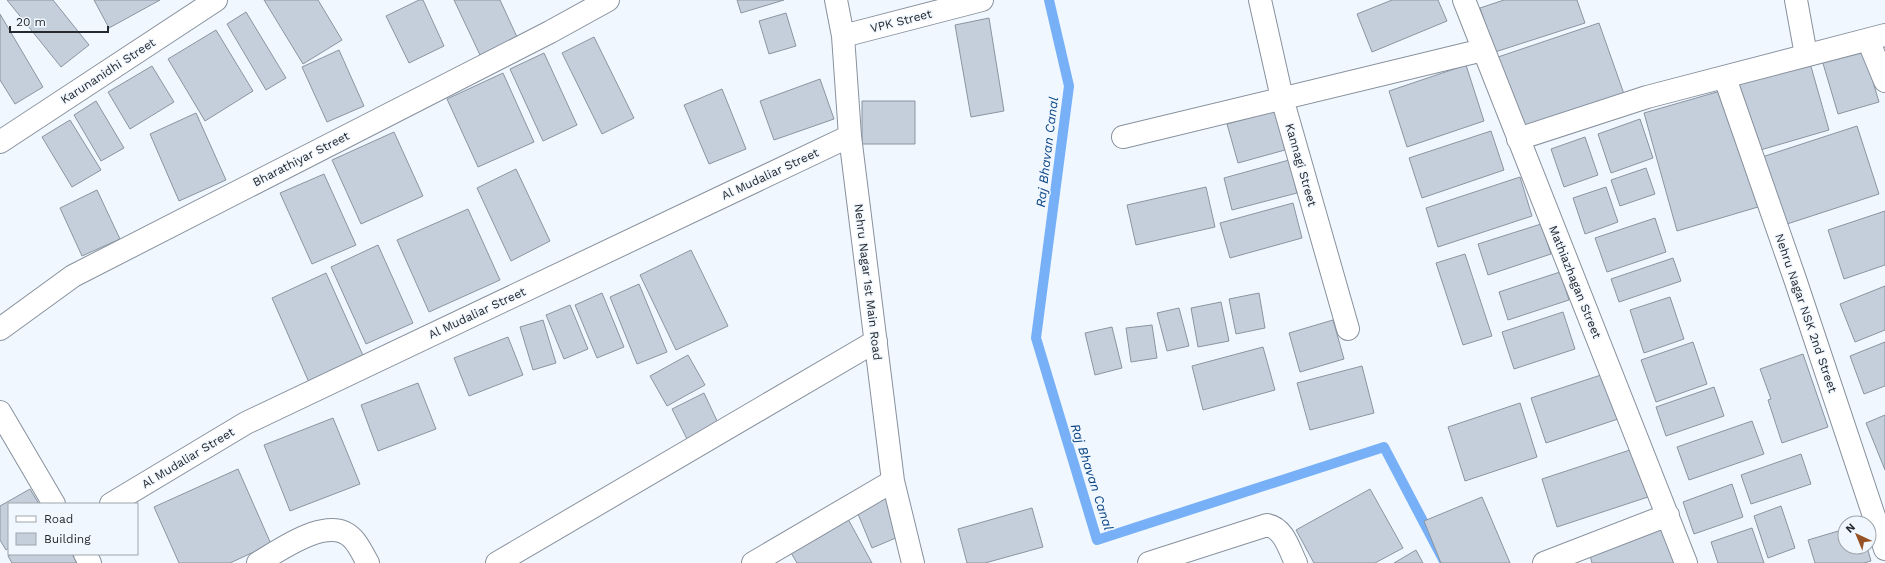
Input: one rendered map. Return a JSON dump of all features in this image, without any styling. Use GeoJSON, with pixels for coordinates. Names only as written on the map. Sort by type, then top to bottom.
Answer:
{"type":"FeatureCollection","features":[{"type":"Feature","properties":{"kind":"street","name":"Karunanidhi Street"},"geometry":{"type":"LineString","coordinates":[[0,142],[216,0]]}},
{"type":"Feature","properties":{"kind":"street","name":"Bharathiyar Street"},"geometry":{"type":"LineString","coordinates":[[0,329],[73,276],[550,32],[608,0]]}},
{"type":"Feature","properties":{"kind":"street","name":"Nehru Nagar 1st Main Road"},"geometry":{"type":"LineString","coordinates":[[836,0],[843,36],[850,136],[893,481],[913,563]]}},
{"type":"Feature","properties":{"kind":"street","name":"VPK Street"},"geometry":{"type":"LineString","coordinates":[[843,36],[982,0]]}},
{"type":"Feature","properties":{"kind":"street","name":"Kannagi Street"},"geometry":{"type":"LineString","coordinates":[[1260,0],[1282,98],[1348,329]]}},
{"type":"Feature","properties":{"kind":"street","name":"Mathiazhagan Street"},"geometry":{"type":"LineString","coordinates":[[1464,0],[1668,514],[1686,563]]}},
{"type":"Feature","properties":{"kind":"street"},"geometry":{"type":"LineString","coordinates":[[1796,0],[1806,55]]}},
{"type":"Feature","properties":{"kind":"street"},"geometry":{"type":"LineString","coordinates":[[1518,139],[1647,97],[1725,78],[1876,37],[1885,81]]}},
{"type":"Feature","properties":{"kind":"street"},"geometry":{"type":"LineString","coordinates":[[1123,137],[1483,50]]}},
{"type":"Feature","properties":{"kind":"street","name":"Nehru Nagar NSK 2nd Street"},"geometry":{"type":"LineString","coordinates":[[1725,78],[1793,272],[1885,549]]}},
{"type":"Feature","properties":{"kind":"street","name":"Al Mudaliar Street"},"geometry":{"type":"LineString","coordinates":[[113,503],[246,423],[850,136]]}},
{"type":"Feature","properties":{"kind":"street"},"geometry":{"type":"LineString","coordinates":[[497,563],[876,341]]}},
{"type":"Feature","properties":{"kind":"street"},"geometry":{"type":"LineString","coordinates":[[0,412],[53,503]]}},
{"type":"Feature","properties":{"kind":"street"},"geometry":{"type":"LineString","coordinates":[[753,563],[893,481]]}},
{"type":"Feature","properties":{"kind":"street"},"geometry":{"type":"LineString","coordinates":[[1544,563],[1668,514]]}},
{"type":"Feature","properties":{"kind":"street"},"geometry":{"type":"LineString","coordinates":[[1149,563],[1267,525],[1275,526],[1283,536],[1296,563]]}},
{"type":"Feature","properties":{"kind":"street"},"geometry":{"type":"LineString","coordinates":[[258,563],[310,534],[327,530],[340,531],[353,538],[368,563]]}},
{"type":"Feature","properties":{"kind":"building"},"geometry":{"type":"Polygon","coordinates":[[[7,0],[53,0],[89,45],[61,67],[7,0]]]}},
{"type":"Feature","properties":{"kind":"building"},"geometry":{"type":"Polygon","coordinates":[[[94,0],[160,0],[109,28],[94,0]]]}},
{"type":"Feature","properties":{"kind":"building"},"geometry":{"type":"Polygon","coordinates":[[[264,0],[318,0],[342,40],[303,64],[264,0]]]}},
{"type":"Feature","properties":{"kind":"building"},"geometry":{"type":"Polygon","coordinates":[[[419,0],[423,0],[444,46],[409,63],[386,16],[419,0]]]}},
{"type":"Feature","properties":{"kind":"building"},"geometry":{"type":"Polygon","coordinates":[[[454,0],[500,0],[517,37],[480,55],[454,0]]]}},
{"type":"Feature","properties":{"kind":"building"},"geometry":{"type":"Polygon","coordinates":[[[737,0],[784,0],[741,13],[737,0]]]}},
{"type":"Feature","properties":{"kind":"building"},"geometry":{"type":"Polygon","coordinates":[[[1392,0],[1438,0],[1447,21],[1372,52],[1357,14],[1392,0]]]}},
{"type":"Feature","properties":{"kind":"building"},"geometry":{"type":"Polygon","coordinates":[[[1504,0],[1577,0],[1585,23],[1495,52],[1480,8],[1504,0]]]}},
{"type":"Feature","properties":{"kind":"building"},"geometry":{"type":"Polygon","coordinates":[[[246,12],[286,78],[266,90],[227,24],[246,12]]]}},
{"type":"Feature","properties":{"kind":"building"},"geometry":{"type":"Polygon","coordinates":[[[786,13],[796,46],[769,54],[759,21],[786,13]]]}},
{"type":"Feature","properties":{"kind":"building"},"geometry":{"type":"Polygon","coordinates":[[[0,14],[43,87],[15,104],[0,80],[0,14]]]}},
{"type":"Feature","properties":{"kind":"building"},"geometry":{"type":"Polygon","coordinates":[[[989,18],[1004,111],[971,117],[955,25],[989,18]]]}},
{"type":"Feature","properties":{"kind":"building"},"geometry":{"type":"Polygon","coordinates":[[[1599,23],[1624,94],[1523,129],[1498,57],[1599,23]]]}},
{"type":"Feature","properties":{"kind":"building"},"geometry":{"type":"Polygon","coordinates":[[[216,30],[253,91],[205,121],[168,59],[216,30]]]}},
{"type":"Feature","properties":{"kind":"building"},"geometry":{"type":"Polygon","coordinates":[[[594,37],[634,118],[602,134],[562,53],[594,37]]]}},
{"type":"Feature","properties":{"kind":"building"},"geometry":{"type":"Polygon","coordinates":[[[1863,48],[1879,102],[1838,114],[1822,60],[1863,48]]]}},
{"type":"Feature","properties":{"kind":"building"},"geometry":{"type":"Polygon","coordinates":[[[339,50],[364,106],[327,122],[302,67],[339,50]]]}},
{"type":"Feature","properties":{"kind":"building"},"geometry":{"type":"Polygon","coordinates":[[[544,53],[577,125],[543,141],[510,69],[544,53]]]}},
{"type":"Feature","properties":{"kind":"building"},"geometry":{"type":"Polygon","coordinates":[[[1810,63],[1829,130],[1757,151],[1738,84],[1810,63]]]}},
{"type":"Feature","properties":{"kind":"building"},"geometry":{"type":"Polygon","coordinates":[[[1466,65],[1484,121],[1407,147],[1389,91],[1466,65]]]}},
{"type":"Feature","properties":{"kind":"building"},"geometry":{"type":"Polygon","coordinates":[[[152,66],[174,102],[130,129],[108,92],[152,66]]]}},
{"type":"Feature","properties":{"kind":"building"},"geometry":{"type":"Polygon","coordinates":[[[503,73],[534,142],[478,167],[447,99],[503,73]]]}},
{"type":"Feature","properties":{"kind":"building"},"geometry":{"type":"Polygon","coordinates":[[[820,79],[834,119],[774,140],[760,101],[820,79]]]}},
{"type":"Feature","properties":{"kind":"building"},"geometry":{"type":"Polygon","coordinates":[[[722,89],[746,149],[709,164],[684,105],[722,89]]]}},
{"type":"Feature","properties":{"kind":"building"},"geometry":{"type":"Polygon","coordinates":[[[1724,90],[1758,207],[1677,231],[1644,113],[1724,90]]]}},
{"type":"Feature","properties":{"kind":"building"},"geometry":{"type":"Polygon","coordinates":[[[96,101],[124,148],[101,161],[74,115],[96,101]]]}},
{"type":"Feature","properties":{"kind":"building"},"geometry":{"type":"Polygon","coordinates":[[[862,101],[915,101],[915,144],[862,144],[862,101]]]}},
{"type":"Feature","properties":{"kind":"building"},"geometry":{"type":"Polygon","coordinates":[[[1275,111],[1285,150],[1238,163],[1227,124],[1275,111]]]}},
{"type":"Feature","properties":{"kind":"building"},"geometry":{"type":"Polygon","coordinates":[[[196,113],[226,180],[179,201],[150,134],[196,113]]]}},
{"type":"Feature","properties":{"kind":"building"},"geometry":{"type":"Polygon","coordinates":[[[1640,119],[1653,158],[1611,173],[1598,134],[1640,119]]]}},
{"type":"Feature","properties":{"kind":"building"},"geometry":{"type":"Polygon","coordinates":[[[70,120],[101,170],[72,187],[42,137],[70,120]]]}},
{"type":"Feature","properties":{"kind":"building"},"geometry":{"type":"Polygon","coordinates":[[[1857,126],[1879,194],[1781,226],[1759,158],[1857,126]]]}},
{"type":"Feature","properties":{"kind":"building"},"geometry":{"type":"Polygon","coordinates":[[[1491,131],[1504,170],[1422,198],[1409,158],[1491,131]]]}},
{"type":"Feature","properties":{"kind":"building"},"geometry":{"type":"Polygon","coordinates":[[[394,132],[423,196],[361,224],[332,160],[394,132]]]}},
{"type":"Feature","properties":{"kind":"building"},"geometry":{"type":"Polygon","coordinates":[[[1585,137],[1598,175],[1564,187],[1551,149],[1585,137]]]}},
{"type":"Feature","properties":{"kind":"building"},"geometry":{"type":"Polygon","coordinates":[[[1289,160],[1297,193],[1232,210],[1224,178],[1289,160]]]}},
{"type":"Feature","properties":{"kind":"building"},"geometry":{"type":"Polygon","coordinates":[[[1646,168],[1655,194],[1620,206],[1611,180],[1646,168]]]}},
{"type":"Feature","properties":{"kind":"building"},"geometry":{"type":"Polygon","coordinates":[[[516,169],[550,241],[511,261],[477,188],[516,169]]]}},
{"type":"Feature","properties":{"kind":"building"},"geometry":{"type":"Polygon","coordinates":[[[324,174],[356,245],[312,264],[280,193],[324,174]]]}},
{"type":"Feature","properties":{"kind":"building"},"geometry":{"type":"Polygon","coordinates":[[[1520,177],[1532,216],[1438,247],[1426,208],[1520,177]]]}},
{"type":"Feature","properties":{"kind":"building"},"geometry":{"type":"Polygon","coordinates":[[[1206,187],[1215,227],[1136,245],[1127,205],[1206,187]]]}},
{"type":"Feature","properties":{"kind":"building"},"geometry":{"type":"Polygon","coordinates":[[[1606,187],[1618,222],[1585,234],[1573,198],[1606,187]]]}},
{"type":"Feature","properties":{"kind":"building"},"geometry":{"type":"Polygon","coordinates":[[[97,190],[120,239],[82,256],[60,208],[97,190]]]}},
{"type":"Feature","properties":{"kind":"building"},"geometry":{"type":"Polygon","coordinates":[[[1293,203],[1302,238],[1230,258],[1220,223],[1293,203]]]}},
{"type":"Feature","properties":{"kind":"building"},"geometry":{"type":"Polygon","coordinates":[[[468,209],[500,280],[429,312],[397,240],[468,209]]]}},
{"type":"Feature","properties":{"kind":"building"},"geometry":{"type":"Polygon","coordinates":[[[1885,211],[1885,265],[1844,279],[1828,230],[1885,211]]]}},
{"type":"Feature","properties":{"kind":"building"},"geometry":{"type":"Polygon","coordinates":[[[1655,218],[1666,252],[1607,272],[1595,238],[1655,218]]]}},
{"type":"Feature","properties":{"kind":"building"},"geometry":{"type":"Polygon","coordinates":[[[1541,224],[1551,254],[1488,275],[1478,244],[1541,224]]]}},
{"type":"Feature","properties":{"kind":"building"},"geometry":{"type":"Polygon","coordinates":[[[378,245],[413,323],[366,344],[331,267],[378,245]]]}},
{"type":"Feature","properties":{"kind":"building"},"geometry":{"type":"Polygon","coordinates":[[[691,250],[728,326],[676,350],[640,275],[691,250]]]}},
{"type":"Feature","properties":{"kind":"building"},"geometry":{"type":"Polygon","coordinates":[[[1465,254],[1492,336],[1463,345],[1436,263],[1465,254]]]}},
{"type":"Feature","properties":{"kind":"building"},"geometry":{"type":"Polygon","coordinates":[[[1673,258],[1681,281],[1619,302],[1611,279],[1673,258]]]}},
{"type":"Feature","properties":{"kind":"building"},"geometry":{"type":"Polygon","coordinates":[[[1560,272],[1569,300],[1508,320],[1499,292],[1560,272]]]}},
{"type":"Feature","properties":{"kind":"building"},"geometry":{"type":"Polygon","coordinates":[[[326,273],[366,362],[311,387],[272,298],[326,273]]]}},
{"type":"Feature","properties":{"kind":"building"},"geometry":{"type":"Polygon","coordinates":[[[639,284],[667,352],[637,364],[610,297],[639,284]]]}},
{"type":"Feature","properties":{"kind":"building"},"geometry":{"type":"Polygon","coordinates":[[[1885,286],[1885,330],[1855,342],[1840,304],[1885,286]]]}},
{"type":"Feature","properties":{"kind":"building"},"geometry":{"type":"Polygon","coordinates":[[[602,293],[624,347],[597,358],[575,305],[602,293]]]}},
{"type":"Feature","properties":{"kind":"building"},"geometry":{"type":"Polygon","coordinates":[[[1259,293],[1265,328],[1236,334],[1229,299],[1259,293]]]}},
{"type":"Feature","properties":{"kind":"building"},"geometry":{"type":"Polygon","coordinates":[[[1670,297],[1684,339],[1644,353],[1630,310],[1670,297]]]}},
{"type":"Feature","properties":{"kind":"building"},"geometry":{"type":"Polygon","coordinates":[[[1221,302],[1229,341],[1198,347],[1191,308],[1221,302]]]}},
{"type":"Feature","properties":{"kind":"building"},"geometry":{"type":"Polygon","coordinates":[[[570,305],[588,349],[564,359],[546,315],[570,305]]]}},
{"type":"Feature","properties":{"kind":"building"},"geometry":{"type":"Polygon","coordinates":[[[1179,308],[1189,346],[1167,351],[1157,313],[1179,308]]]}},
{"type":"Feature","properties":{"kind":"building"},"geometry":{"type":"Polygon","coordinates":[[[1563,312],[1575,349],[1514,369],[1502,332],[1563,312]]]}},
{"type":"Feature","properties":{"kind":"building"},"geometry":{"type":"Polygon","coordinates":[[[543,320],[556,363],[533,370],[520,327],[543,320]]]}},
{"type":"Feature","properties":{"kind":"building"},"geometry":{"type":"Polygon","coordinates":[[[1333,320],[1344,359],[1300,372],[1289,333],[1333,320]]]}},
{"type":"Feature","properties":{"kind":"building"},"geometry":{"type":"Polygon","coordinates":[[[1152,325],[1157,358],[1131,362],[1126,328],[1152,325]]]}},
{"type":"Feature","properties":{"kind":"building"},"geometry":{"type":"Polygon","coordinates":[[[1112,327],[1122,368],[1095,375],[1085,333],[1112,327]]]}},
{"type":"Feature","properties":{"kind":"building"},"geometry":{"type":"Polygon","coordinates":[[[508,337],[523,375],[469,396],[454,358],[508,337]]]}},
{"type":"Feature","properties":{"kind":"building"},"geometry":{"type":"Polygon","coordinates":[[[1693,342],[1707,384],[1656,402],[1641,360],[1693,342]]]}},
{"type":"Feature","properties":{"kind":"building"},"geometry":{"type":"Polygon","coordinates":[[[1885,342],[1885,386],[1864,394],[1850,356],[1885,342]]]}},
{"type":"Feature","properties":{"kind":"building"},"geometry":{"type":"Polygon","coordinates":[[[1263,347],[1275,390],[1203,410],[1192,366],[1263,347]]]}},
{"type":"Feature","properties":{"kind":"building"},"geometry":{"type":"Polygon","coordinates":[[[1803,354],[1828,427],[1782,443],[1768,400],[1771,399],[1760,369],[1803,354]]]}},
{"type":"Feature","properties":{"kind":"building"},"geometry":{"type":"Polygon","coordinates":[[[688,355],[705,385],[667,406],[650,376],[688,355]]]}},
{"type":"Feature","properties":{"kind":"building"},"geometry":{"type":"Polygon","coordinates":[[[1362,366],[1374,413],[1310,430],[1297,383],[1362,366]]]}},
{"type":"Feature","properties":{"kind":"building"},"geometry":{"type":"Polygon","coordinates":[[[1604,374],[1618,419],[1546,443],[1531,398],[1604,374]]]}},
{"type":"Feature","properties":{"kind":"building"},"geometry":{"type":"Polygon","coordinates":[[[418,383],[436,429],[378,451],[361,405],[418,383]]]}},
{"type":"Feature","properties":{"kind":"building"},"geometry":{"type":"Polygon","coordinates":[[[1714,387],[1724,416],[1666,436],[1656,407],[1714,387]]]}},
{"type":"Feature","properties":{"kind":"building"},"geometry":{"type":"Polygon","coordinates":[[[704,393],[718,423],[687,439],[672,409],[704,393]]]}},
{"type":"Feature","properties":{"kind":"building"},"geometry":{"type":"Polygon","coordinates":[[[1520,403],[1537,457],[1465,481],[1448,427],[1520,403]]]}},
{"type":"Feature","properties":{"kind":"building"},"geometry":{"type":"Polygon","coordinates":[[[1885,415],[1885,470],[1866,423],[1885,415]]]}},
{"type":"Feature","properties":{"kind":"building"},"geometry":{"type":"Polygon","coordinates":[[[333,418],[360,484],[290,511],[264,445],[333,418]]]}},
{"type":"Feature","properties":{"kind":"building"},"geometry":{"type":"Polygon","coordinates":[[[1752,421],[1764,454],[1689,480],[1677,447],[1752,421]]]}},
{"type":"Feature","properties":{"kind":"building"},"geometry":{"type":"Polygon","coordinates":[[[1636,448],[1651,496],[1557,527],[1542,479],[1636,448]]]}},
{"type":"Feature","properties":{"kind":"building"},"geometry":{"type":"Polygon","coordinates":[[[1801,454],[1811,484],[1751,504],[1741,475],[1801,454]]]}},
{"type":"Feature","properties":{"kind":"building"},"geometry":{"type":"Polygon","coordinates":[[[238,469],[271,544],[230,563],[179,563],[154,507],[238,469]]]}},
{"type":"Feature","properties":{"kind":"building"},"geometry":{"type":"Polygon","coordinates":[[[1732,484],[1743,517],[1694,534],[1683,502],[1732,484]]]}},
{"type":"Feature","properties":{"kind":"building"},"geometry":{"type":"Polygon","coordinates":[[[30,489],[38,503],[8,503],[8,549],[6,550],[0,540],[0,506],[30,489]]]}},
{"type":"Feature","properties":{"kind":"building"},"geometry":{"type":"Polygon","coordinates":[[[1370,489],[1403,548],[1375,563],[1314,563],[1296,530],[1370,489]]]}},
{"type":"Feature","properties":{"kind":"building"},"geometry":{"type":"Polygon","coordinates":[[[886,496],[903,535],[872,548],[856,509],[886,496]]]}},
{"type":"Feature","properties":{"kind":"building"},"geometry":{"type":"Polygon","coordinates":[[[1482,497],[1510,563],[1441,563],[1424,521],[1482,497]]]}},
{"type":"Feature","properties":{"kind":"building"},"geometry":{"type":"Polygon","coordinates":[[[1781,506],[1795,548],[1768,558],[1754,516],[1781,506]]]}},
{"type":"Feature","properties":{"kind":"building"},"geometry":{"type":"Polygon","coordinates":[[[1032,508],[1043,547],[985,563],[967,563],[958,529],[1032,508]]]}},
{"type":"Feature","properties":{"kind":"building"},"geometry":{"type":"Polygon","coordinates":[[[848,519],[872,563],[797,563],[790,551],[848,519]]]}},
{"type":"Feature","properties":{"kind":"building"},"geometry":{"type":"Polygon","coordinates":[[[1667,526],[1675,563],[1592,563],[1589,552],[1667,526]]]}},
{"type":"Feature","properties":{"kind":"building"},"geometry":{"type":"Polygon","coordinates":[[[1752,528],[1764,563],[1718,563],[1711,542],[1752,528]]]}},
{"type":"Feature","properties":{"kind":"building"},"geometry":{"type":"Polygon","coordinates":[[[1837,531],[1837,555],[1869,555],[1871,561],[1864,563],[1815,563],[1808,540],[1837,531]]]}},
{"type":"Feature","properties":{"kind":"building"},"geometry":{"type":"Polygon","coordinates":[[[1416,550],[1423,563],[1394,563],[1416,550]]]}},
{"type":"Feature","properties":{"kind":"building"},"geometry":{"type":"Polygon","coordinates":[[[73,555],[77,563],[12,563],[8,556],[73,555]]]}},
{"type":"Feature","properties":{"kind":"waterway","name":"Raj Bhavan Canal"},"geometry":{"type":"LineString","coordinates":[[1049,0],[1069,86],[1036,338],[1097,540],[1384,447],[1445,563]]}}]}
